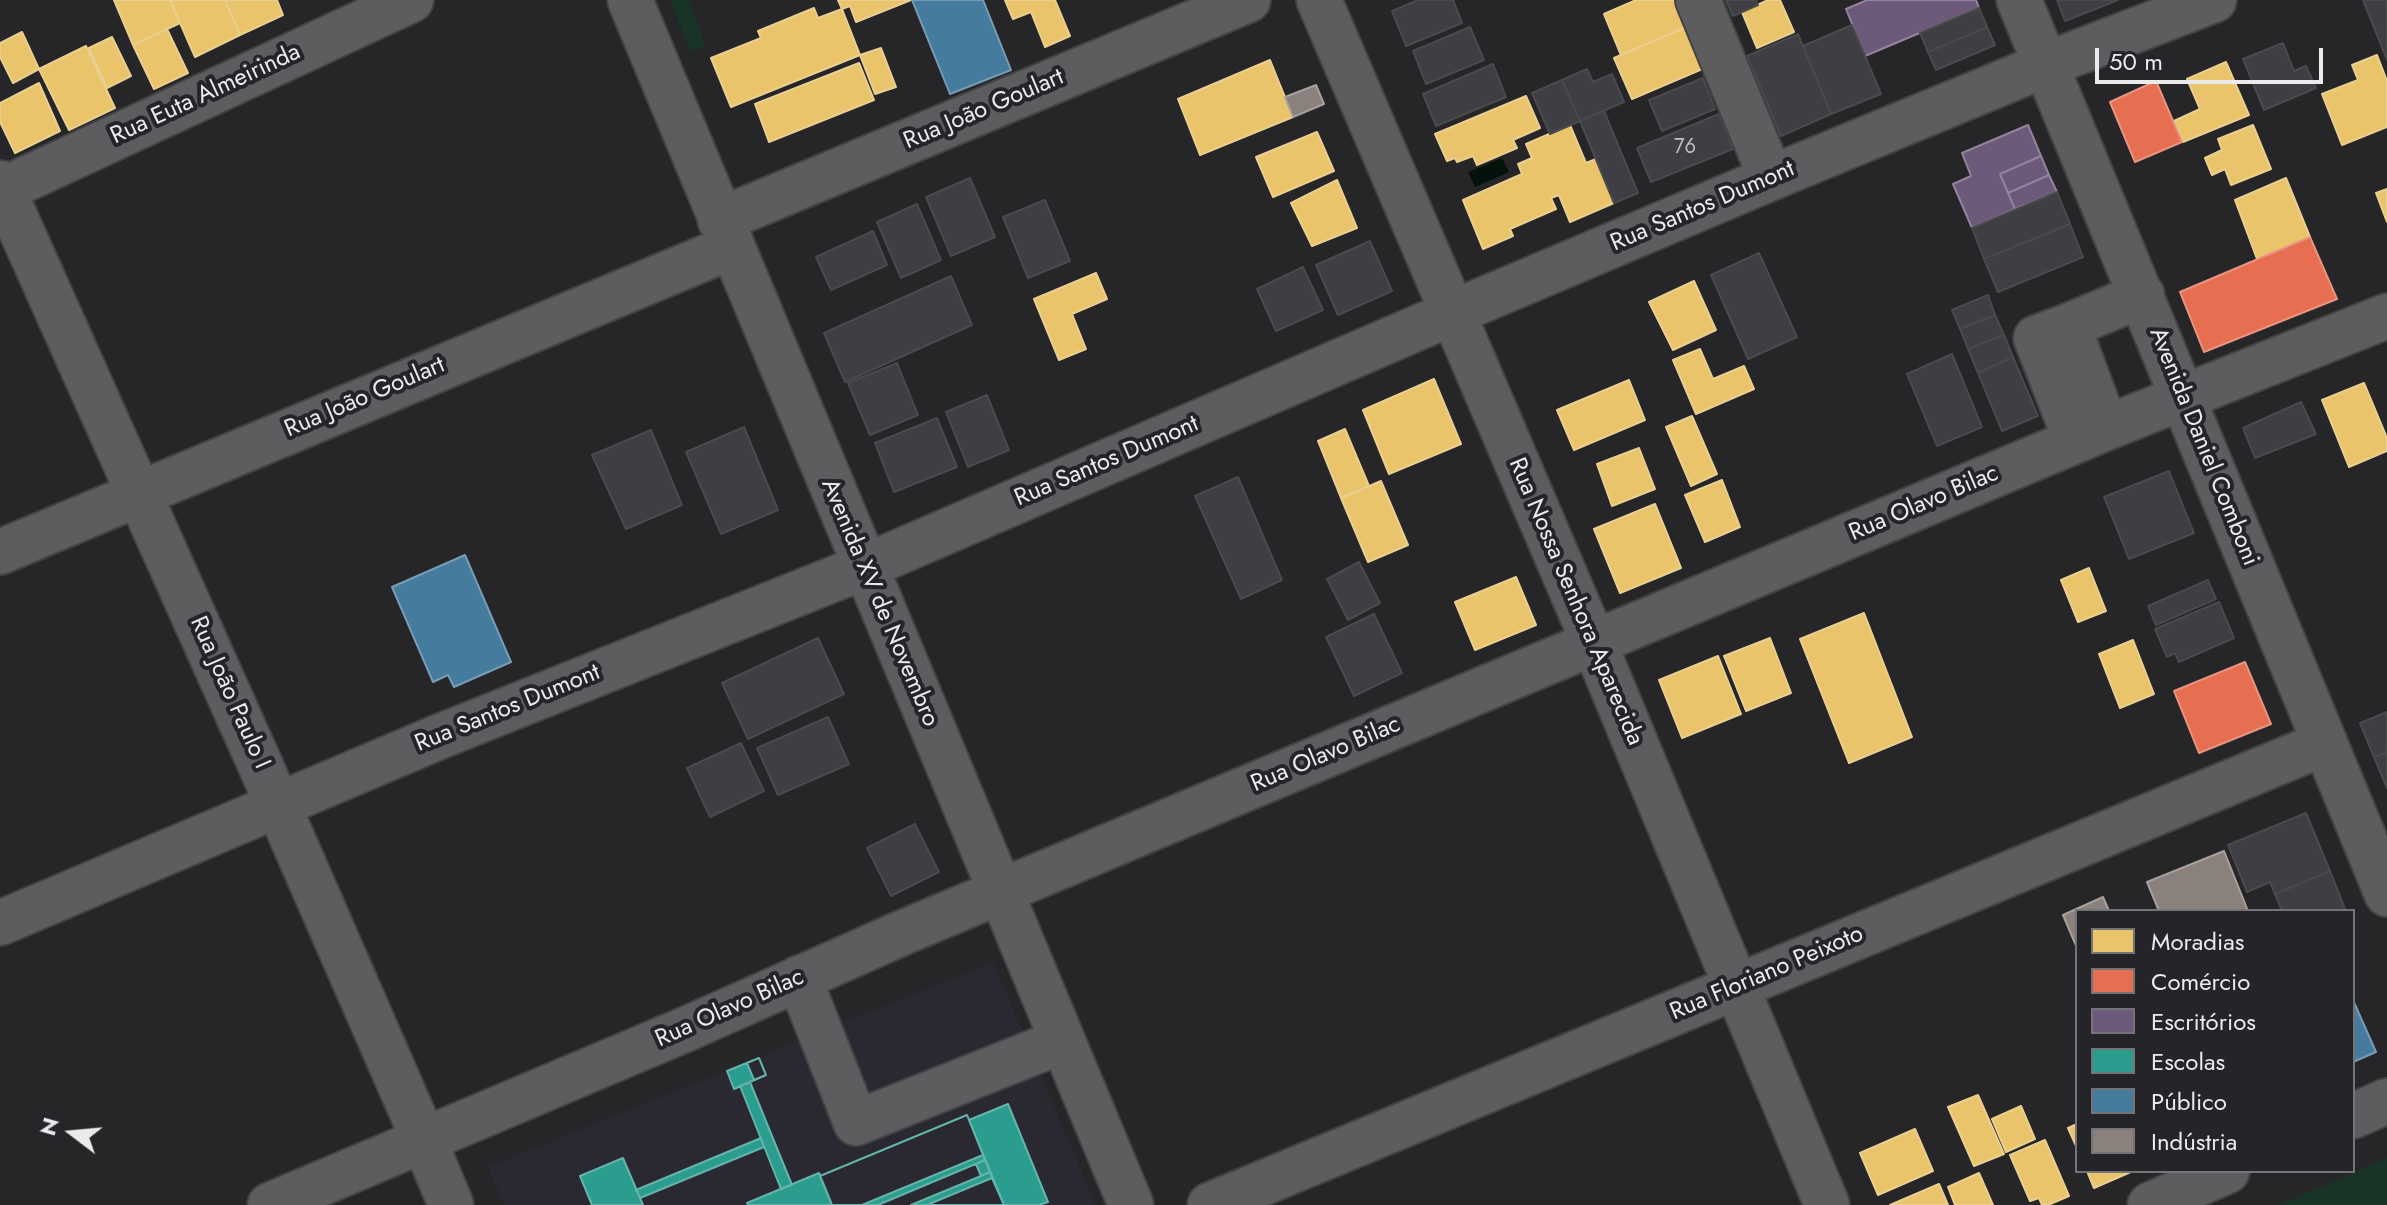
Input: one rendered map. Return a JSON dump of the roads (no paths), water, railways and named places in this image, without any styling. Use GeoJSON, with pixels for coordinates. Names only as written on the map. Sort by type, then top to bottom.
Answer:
{"type":"FeatureCollection","features":[{"type":"Feature","properties":{"kind":"street","name":"Rua Euta Almeirinda"},"geometry":{"type":"LineString","coordinates":[[1,188],[411,0]]}},
{"type":"Feature","properties":{"kind":"street","name":"Avenida XV de Novembro"},"geometry":{"type":"LineString","coordinates":[[630,0],[1131,1205]]}},
{"type":"Feature","properties":{"kind":"street","name":"Rua João Goulart"},"geometry":{"type":"LineString","coordinates":[[0,552],[1248,0]]}},
{"type":"Feature","properties":{"kind":"street","name":"Rua Nossa Senhora Aparecida"},"geometry":{"type":"LineString","coordinates":[[1319,0],[1594,643],[1827,1205]]}},
{"type":"Feature","properties":{"kind":"street"},"geometry":{"type":"LineString","coordinates":[[1698,0],[1771,178]]}},
{"type":"Feature","properties":{"kind":"street","name":"Avenida Daniel Comboni"},"geometry":{"type":"LineString","coordinates":[[2019,0],[2387,894]]}},
{"type":"Feature","properties":{"kind":"street","name":"Rua Santos Dumont"},"geometry":{"type":"LineString","coordinates":[[0,923],[441,736],[864,567],[1771,178],[2045,65],[2214,0]]}},
{"type":"Feature","properties":{"kind":"street","name":"Rua João Paulo I"},"geometry":{"type":"LineString","coordinates":[[1,188],[140,492],[451,1205]]}},
{"type":"Feature","properties":{"kind":"street"},"geometry":{"type":"LineString","coordinates":[[2106,428],[2036,338],[2142,295]]}},
{"type":"Feature","properties":{"kind":"street","name":"Rua Olavo Bilac"},"geometry":{"type":"LineString","coordinates":[[270,1205],[684,1030],[999,892],[2106,428],[2387,316]]}},
{"type":"Feature","properties":{"kind":"street"},"geometry":{"type":"LineString","coordinates":[[2081,320],[2106,428]]}},
{"type":"Feature","properties":{"kind":"street","name":"Rua Floriano Peixoto"},"geometry":{"type":"LineString","coordinates":[[1210,1205],[2325,743]]}},
{"type":"Feature","properties":{"kind":"street"},"geometry":{"type":"LineString","coordinates":[[799,978],[856,1123],[1062,1041]]}},
{"type":"Feature","properties":{"kind":"street"},"geometry":{"type":"LineString","coordinates":[[2355,1115],[2387,1101]]}},
{"type":"Feature","properties":{"kind":"street"},"geometry":{"type":"LineString","coordinates":[[2150,1205],[2222,1173]]}}]}
